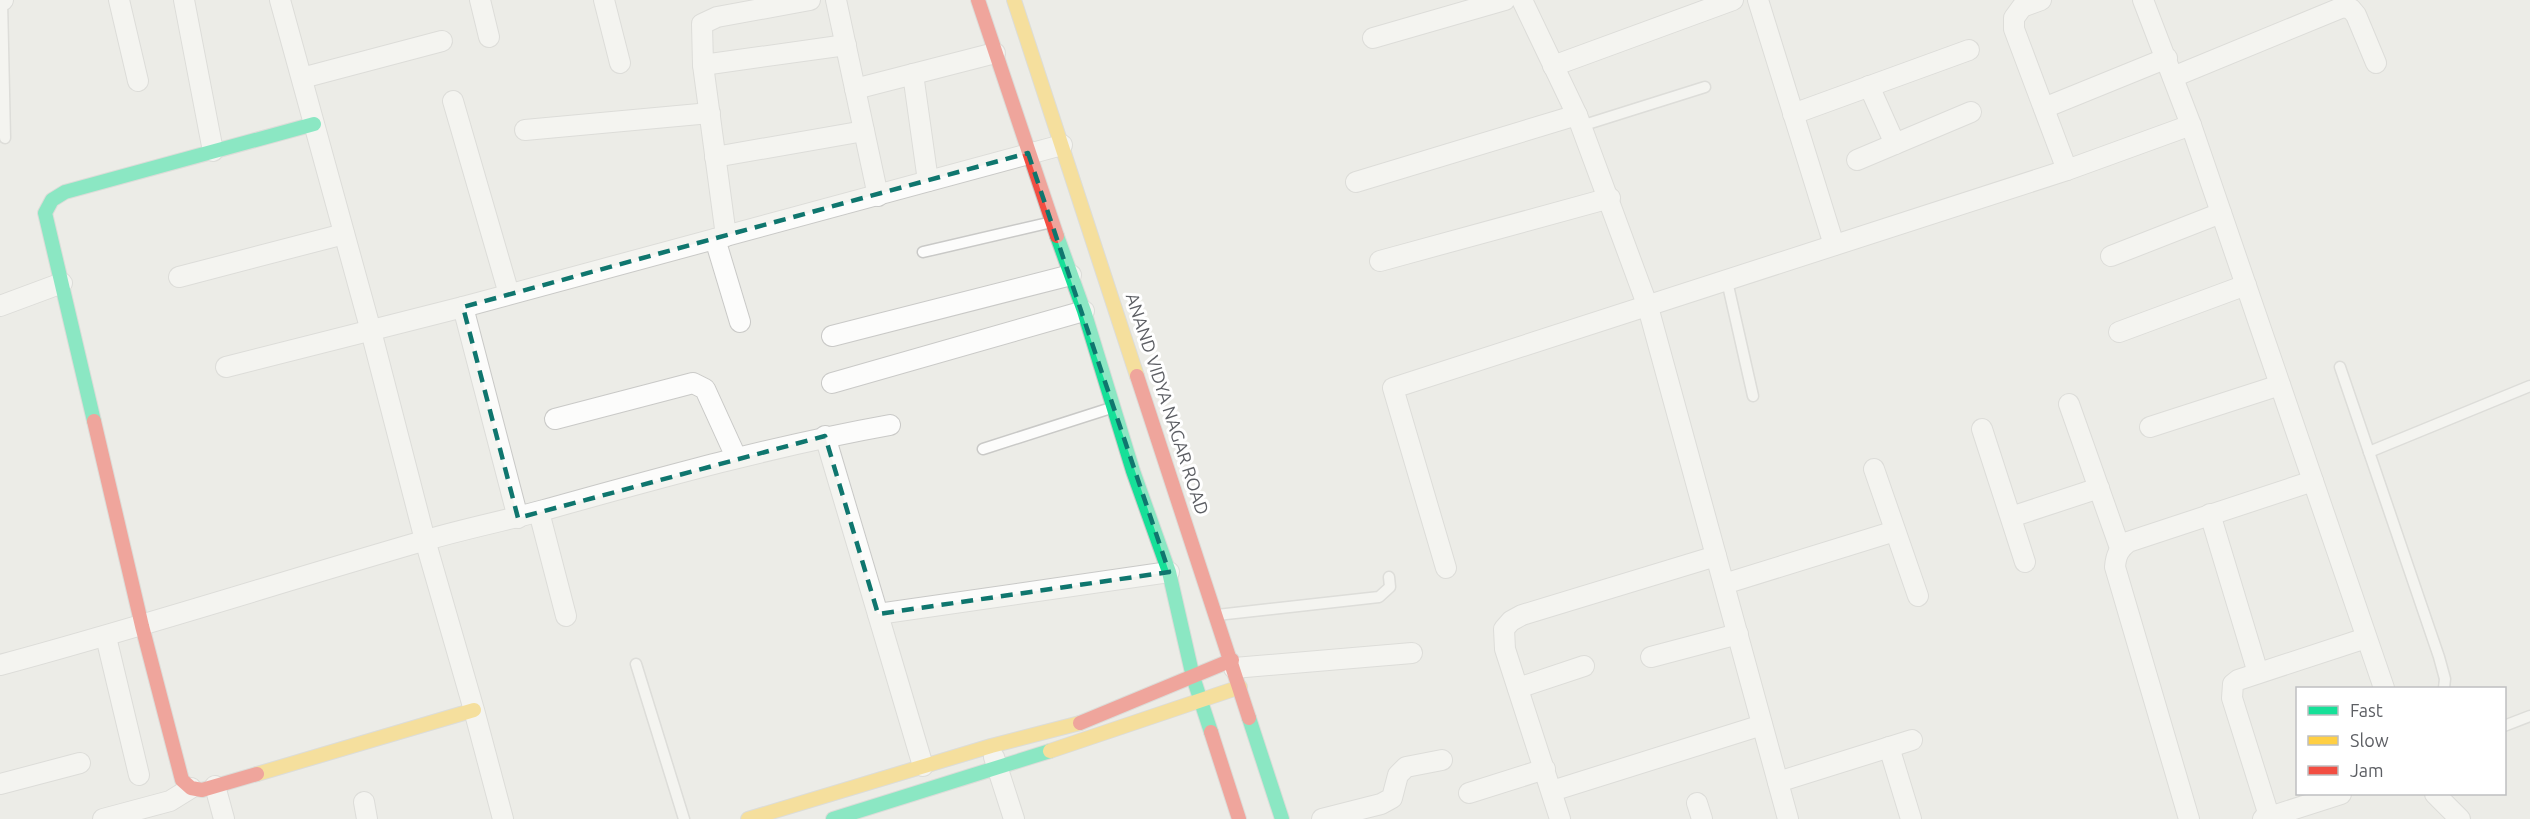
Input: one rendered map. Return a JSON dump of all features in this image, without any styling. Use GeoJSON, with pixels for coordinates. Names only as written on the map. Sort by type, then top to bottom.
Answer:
{"type":"FeatureCollection","features":[{"type":"Feature","properties":{"kind":"street"},"geometry":{"type":"LineString","coordinates":[[119,0],[138,81]]}},
{"type":"Feature","properties":{"kind":"street"},"geometry":{"type":"LineString","coordinates":[[184,0],[213,151]]}},
{"type":"Feature","properties":{"kind":"street"},"geometry":{"type":"LineString","coordinates":[[280,0],[371,331],[425,540],[503,819]]}},
{"type":"Feature","properties":{"kind":"street"},"geometry":{"type":"LineString","coordinates":[[480,0],[489,37]]}},
{"type":"Feature","properties":{"kind":"street"},"geometry":{"type":"LineString","coordinates":[[604,0],[620,63]]}},
{"type":"Feature","properties":{"kind":"street"},"geometry":{"type":"LineString","coordinates":[[740,322],[720,238],[715,156],[700,31],[702,24],[708,19],[810,0]]}},
{"type":"Feature","properties":{"kind":"street"},"geometry":{"type":"LineString","coordinates":[[836,0],[878,196]]}},
{"type":"Feature","properties":{"kind":"street"},"geometry":{"type":"LineString","coordinates":[[978,0],[1028,153],[1084,311],[1133,471],[1169,572],[1193,677],[1239,819]]}},
{"type":"Feature","properties":{"kind":"street","name":"ANAND VIDYA NAGAR ROAD"},"geometry":{"type":"LineString","coordinates":[[1014,0],[1282,819]]}},
{"type":"Feature","properties":{"kind":"street"},"geometry":{"type":"LineString","coordinates":[[1373,38],[1505,0]]}},
{"type":"Feature","properties":{"kind":"street"},"geometry":{"type":"LineString","coordinates":[[1522,0],[1579,121],[1610,198],[1648,306],[1788,819]]}},
{"type":"Feature","properties":{"kind":"street"},"geometry":{"type":"LineString","coordinates":[[1553,66],[1733,0]]}},
{"type":"Feature","properties":{"kind":"street"},"geometry":{"type":"LineString","coordinates":[[1760,0],[1834,245]]}},
{"type":"Feature","properties":{"kind":"street"},"geometry":{"type":"LineString","coordinates":[[2041,0],[2022,7],[2014,18],[2014,29],[2067,170]]}},
{"type":"Feature","properties":{"kind":"street"},"geometry":{"type":"LineString","coordinates":[[2143,0],[2191,125],[2384,687]]}},
{"type":"Feature","properties":{"kind":"street"},"geometry":{"type":"LineString","coordinates":[[2044,108],[2170,68],[2343,7],[2351,9],[2356,15],[2376,63]]}},
{"type":"Feature","properties":{"kind":"street"},"geometry":{"type":"LineString","coordinates":[[302,78],[442,40]]}},
{"type":"Feature","properties":{"kind":"street"},"geometry":{"type":"LineString","coordinates":[[703,65],[846,45]]}},
{"type":"Feature","properties":{"kind":"street"},"geometry":{"type":"LineString","coordinates":[[1793,114],[1969,50]]}},
{"type":"Feature","properties":{"kind":"street"},"geometry":{"type":"LineString","coordinates":[[855,89],[995,53]]}},
{"type":"Feature","properties":{"kind":"street"},"geometry":{"type":"LineString","coordinates":[[914,74],[928,181]]}},
{"type":"Feature","properties":{"kind":"street"},"geometry":{"type":"LineString","coordinates":[[1869,86],[1895,144]]}},
{"type":"Feature","properties":{"kind":"street"},"geometry":{"type":"LineString","coordinates":[[453,101],[509,294]]}},
{"type":"Feature","properties":{"kind":"street"},"geometry":{"type":"LineString","coordinates":[[1857,160],[1971,112]]}},
{"type":"Feature","properties":{"kind":"street"},"geometry":{"type":"LineString","coordinates":[[525,130],[710,113]]}},
{"type":"Feature","properties":{"kind":"street"},"geometry":{"type":"LineString","coordinates":[[1356,182],[1579,121]]}},
{"type":"Feature","properties":{"kind":"street"},"geometry":{"type":"LineString","coordinates":[[314,124],[54,196],[48,202],[45,213],[142,626],[182,780],[191,788],[202,790],[474,710]]}},
{"type":"Feature","properties":{"kind":"street"},"geometry":{"type":"LineString","coordinates":[[1446,568],[1393,388],[2067,170],[2191,125]]}},
{"type":"Feature","properties":{"kind":"street"},"geometry":{"type":"LineString","coordinates":[[715,156],[864,131]]}},
{"type":"Feature","properties":{"kind":"street"},"geometry":{"type":"LineString","coordinates":[[226,367],[463,307],[1062,145]]}},
{"type":"Feature","properties":{"kind":"street"},"geometry":{"type":"LineString","coordinates":[[1380,261],[1610,198]]}},
{"type":"Feature","properties":{"kind":"street"},"geometry":{"type":"LineString","coordinates":[[2111,256],[2221,213]]}},
{"type":"Feature","properties":{"kind":"street"},"geometry":{"type":"LineString","coordinates":[[179,277],[344,234]]}},
{"type":"Feature","properties":{"kind":"street"},"geometry":{"type":"LineString","coordinates":[[832,336],[1071,275]]}},
{"type":"Feature","properties":{"kind":"street"},"geometry":{"type":"LineString","coordinates":[[0,306],[62,283]]}},
{"type":"Feature","properties":{"kind":"street"},"geometry":{"type":"LineString","coordinates":[[2119,332],[2246,285]]}},
{"type":"Feature","properties":{"kind":"street"},"geometry":{"type":"LineString","coordinates":[[463,307],[518,518]]}},
{"type":"Feature","properties":{"kind":"street"},"geometry":{"type":"LineString","coordinates":[[832,383],[1084,311]]}},
{"type":"Feature","properties":{"kind":"street"},"geometry":{"type":"LineString","coordinates":[[555,419],[693,383],[705,389],[736,457]]}},
{"type":"Feature","properties":{"kind":"street"},"geometry":{"type":"LineString","coordinates":[[2150,427],[2280,385]]}},
{"type":"Feature","properties":{"kind":"street"},"geometry":{"type":"LineString","coordinates":[[2069,404],[2120,548]]}},
{"type":"Feature","properties":{"kind":"street"},"geometry":{"type":"LineString","coordinates":[[0,665],[142,626],[425,540],[518,518],[736,457],[825,436],[890,425]]}},
{"type":"Feature","properties":{"kind":"street"},"geometry":{"type":"LineString","coordinates":[[1982,429],[2025,562]]}},
{"type":"Feature","properties":{"kind":"street"},"geometry":{"type":"LineString","coordinates":[[825,436],[923,766]]}},
{"type":"Feature","properties":{"kind":"street"},"geometry":{"type":"LineString","coordinates":[[1874,469],[1918,596]]}},
{"type":"Feature","properties":{"kind":"street"},"geometry":{"type":"LineString","coordinates":[[2188,819],[2115,567],[2116,557],[2120,548],[2128,542],[2313,481]]}},
{"type":"Feature","properties":{"kind":"street"},"geometry":{"type":"LineString","coordinates":[[2010,517],[2099,488]]}},
{"type":"Feature","properties":{"kind":"street"},"geometry":{"type":"LineString","coordinates":[[539,512],[566,616]]}},
{"type":"Feature","properties":{"kind":"street"},"geometry":{"type":"LineString","coordinates":[[2210,514],[2258,673]]}},
{"type":"Feature","properties":{"kind":"street"},"geometry":{"type":"LineString","coordinates":[[1724,584],[1895,531]]}},
{"type":"Feature","properties":{"kind":"street"},"geometry":{"type":"LineString","coordinates":[[1560,819],[1503,639],[1504,629],[1510,621],[1522,615],[1716,556]]}},
{"type":"Feature","properties":{"kind":"street"},"geometry":{"type":"LineString","coordinates":[[878,614],[1169,572]]}},
{"type":"Feature","properties":{"kind":"street"},"geometry":{"type":"LineString","coordinates":[[1651,657],[1738,634]]}},
{"type":"Feature","properties":{"kind":"street"},"geometry":{"type":"LineString","coordinates":[[105,636],[139,775]]}},
{"type":"Feature","properties":{"kind":"street"},"geometry":{"type":"LineString","coordinates":[[2338,795],[2268,818],[2232,698],[2233,684],[2258,673],[2366,638]]}},
{"type":"Feature","properties":{"kind":"street"},"geometry":{"type":"LineString","coordinates":[[748,819],[991,746],[1077,724],[1193,677],[1412,653]]}},
{"type":"Feature","properties":{"kind":"street"},"geometry":{"type":"LineString","coordinates":[[1518,688],[1584,666]]}},
{"type":"Feature","properties":{"kind":"street"},"geometry":{"type":"LineString","coordinates":[[833,819],[1129,726],[1201,699],[1235,672]]}},
{"type":"Feature","properties":{"kind":"street"},"geometry":{"type":"LineString","coordinates":[[1552,791],[1762,726]]}},
{"type":"Feature","properties":{"kind":"street"},"geometry":{"type":"LineString","coordinates":[[1778,782],[1912,740]]}},
{"type":"Feature","properties":{"kind":"street"},"geometry":{"type":"LineString","coordinates":[[991,746],[1014,819]]}},
{"type":"Feature","properties":{"kind":"street"},"geometry":{"type":"LineString","coordinates":[[1889,747],[1911,819]]}},
{"type":"Feature","properties":{"kind":"street"},"geometry":{"type":"LineString","coordinates":[[1322,819],[1381,804],[1392,798],[1398,775],[1407,767],[1442,760]]}},
{"type":"Feature","properties":{"kind":"street"},"geometry":{"type":"LineString","coordinates":[[1,779],[80,763]]}},
{"type":"Feature","properties":{"kind":"street"},"geometry":{"type":"LineString","coordinates":[[1468,793],[1545,769]]}},
{"type":"Feature","properties":{"kind":"street"},"geometry":{"type":"LineString","coordinates":[[215,786],[224,819]]}},
{"type":"Feature","properties":{"kind":"street"},"geometry":{"type":"LineString","coordinates":[[103,819],[170,801],[191,788]]}},
{"type":"Feature","properties":{"kind":"street"},"geometry":{"type":"LineString","coordinates":[[2436,795],[2460,819]]}},
{"type":"Feature","properties":{"kind":"lane"},"geometry":{"type":"LineString","coordinates":[[2,0],[5,138]]}},
{"type":"Feature","properties":{"kind":"lane"},"geometry":{"type":"LineString","coordinates":[[1579,121],[1705,87]]}},
{"type":"Feature","properties":{"kind":"lane"},"geometry":{"type":"LineString","coordinates":[[923,252],[1052,222]]}},
{"type":"Feature","properties":{"kind":"lane"},"geometry":{"type":"LineString","coordinates":[[1727,280],[1753,396]]}},
{"type":"Feature","properties":{"kind":"lane"},"geometry":{"type":"LineString","coordinates":[[2340,367],[2439,657],[2445,679],[2444,687]]}},
{"type":"Feature","properties":{"kind":"lane"},"geometry":{"type":"LineString","coordinates":[[2369,452],[2530,386]]}},
{"type":"Feature","properties":{"kind":"lane"},"geometry":{"type":"LineString","coordinates":[[983,449],[1113,407]]}},
{"type":"Feature","properties":{"kind":"lane"},"geometry":{"type":"LineString","coordinates":[[1217,615],[1379,597],[1390,587],[1389,577]]}},
{"type":"Feature","properties":{"kind":"lane"},"geometry":{"type":"LineString","coordinates":[[636,664],[684,819]]}},
{"type":"Feature","properties":{"kind":"lane"},"geometry":{"type":"LineString","coordinates":[[2506,726],[2530,716]]}},
{"type":"Feature","properties":{"kind":"highlighted area"},"geometry":{"type":"Polygon","coordinates":[[[1028,153],[1169,572],[878,614],[825,436],[518,518],[463,307],[1028,153]]]}},
{"type":"Feature","properties":{"kind":"traffic: fast"},"geometry":{"type":"LineString","coordinates":[[94,421],[45,213],[52,200],[65,192],[314,124]]}},
{"type":"Feature","properties":{"kind":"traffic: fast"},"geometry":{"type":"LineString","coordinates":[[1057,236],[1084,311],[1133,471],[1169,572],[1193,677],[1211,732]]}},
{"type":"Feature","properties":{"kind":"traffic: fast"},"geometry":{"type":"LineString","coordinates":[[1249,718],[1282,819]]}},
{"type":"Feature","properties":{"kind":"traffic: fast"},"geometry":{"type":"LineString","coordinates":[[833,819],[1050,751]]}},
{"type":"Feature","properties":{"kind":"traffic: slow"},"geometry":{"type":"LineString","coordinates":[[1014,0],[1137,376]]}},
{"type":"Feature","properties":{"kind":"traffic: slow"},"geometry":{"type":"LineString","coordinates":[[1050,751],[1240,687]]}},
{"type":"Feature","properties":{"kind":"traffic: slow"},"geometry":{"type":"LineString","coordinates":[[257,774],[474,710]]}},
{"type":"Feature","properties":{"kind":"traffic: slow"},"geometry":{"type":"LineString","coordinates":[[748,819],[991,746],[1080,723]]}},
{"type":"Feature","properties":{"kind":"traffic: jam"},"geometry":{"type":"LineString","coordinates":[[978,0],[1057,236]]}},
{"type":"Feature","properties":{"kind":"traffic: jam"},"geometry":{"type":"LineString","coordinates":[[1137,376],[1249,718]]}},
{"type":"Feature","properties":{"kind":"traffic: jam"},"geometry":{"type":"LineString","coordinates":[[94,421],[142,626],[182,780],[191,788],[202,790],[257,774]]}},
{"type":"Feature","properties":{"kind":"traffic: jam"},"geometry":{"type":"LineString","coordinates":[[1080,723],[1232,660]]}},
{"type":"Feature","properties":{"kind":"traffic: jam"},"geometry":{"type":"LineString","coordinates":[[1211,732],[1239,819]]}}]}
